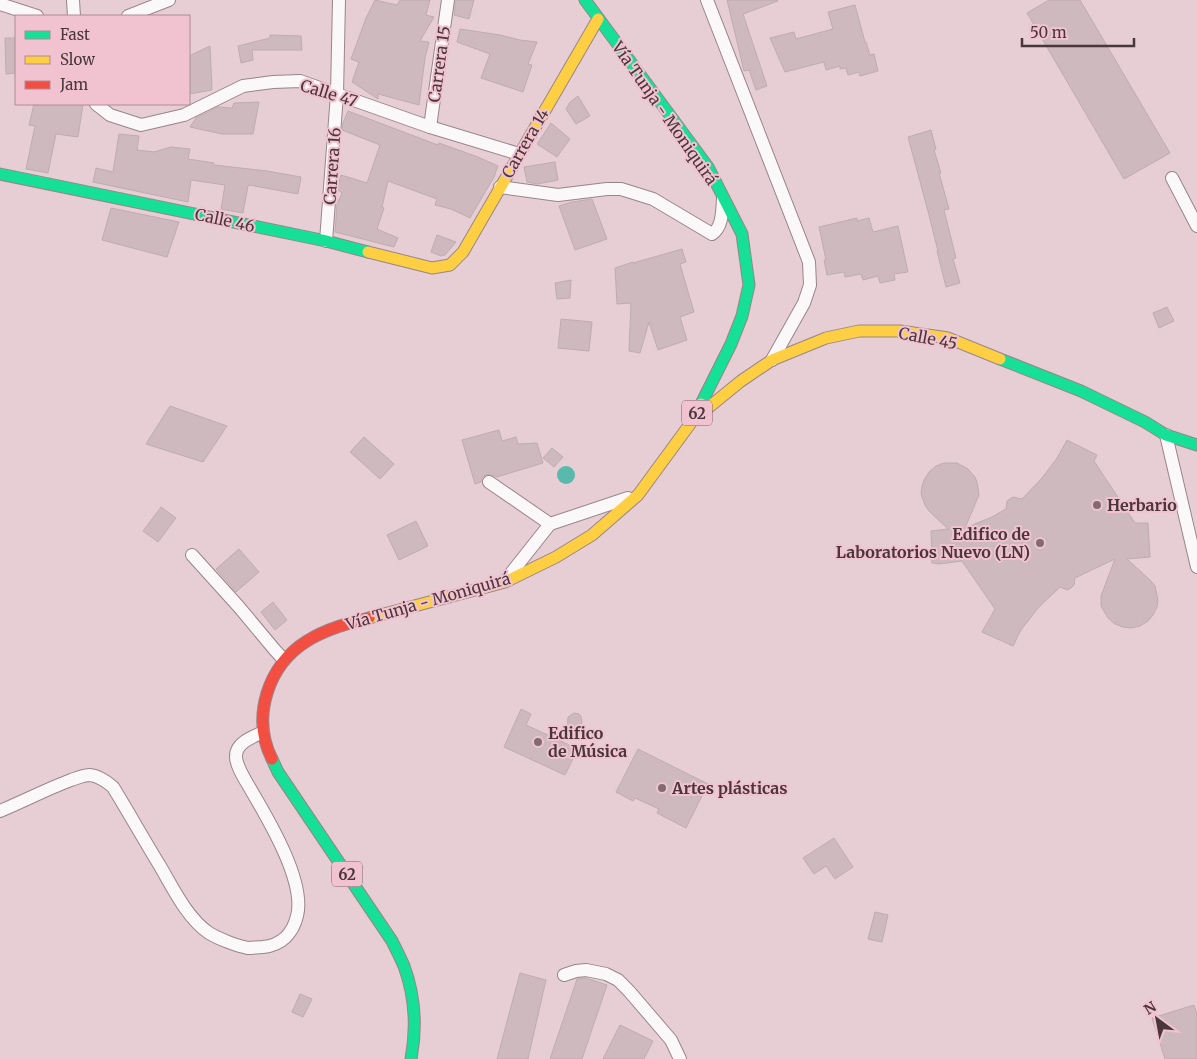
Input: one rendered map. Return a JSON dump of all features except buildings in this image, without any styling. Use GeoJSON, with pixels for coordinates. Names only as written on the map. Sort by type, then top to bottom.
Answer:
{"type":"FeatureCollection","features":[{"type":"Feature","properties":{"kind":"main road","name":"Vía Tunja - Moniquirá"},"geometry":{"type":"LineString","coordinates":[[411,1059],[415,1025],[412,996],[399,955],[388,934],[278,772],[268,751],[263,732],[262,712],[265,696],[273,676],[284,660],[302,644],[324,632],[342,625],[505,582],[556,558],[592,535],[638,495],[693,420],[731,344],[742,316],[749,285],[742,234],[708,167],[585,0]]}},
{"type":"Feature","properties":{"kind":"main road","name":"Carrera 14"},"geometry":{"type":"LineString","coordinates":[[450,265],[463,252],[598,20]]}},
{"type":"Feature","properties":{"kind":"main road","name":"Calle 46"},"geometry":{"type":"LineString","coordinates":[[0,174],[326,241],[432,268],[450,265]]}},
{"type":"Feature","properties":{"kind":"main road","name":"Calle 45"},"geometry":{"type":"LineString","coordinates":[[693,420],[741,381],[772,360],[826,338],[859,331],[900,330],[948,338],[1082,392],[1145,422],[1166,435],[1197,446]]}},
{"type":"Feature","properties":{"kind":"street"},"geometry":{"type":"LineString","coordinates":[[73,0],[74,15]]}},
{"type":"Feature","properties":{"kind":"street"},"geometry":{"type":"LineString","coordinates":[[131,15],[169,0]]}},
{"type":"Feature","properties":{"kind":"street","name":"Carrera 16"},"geometry":{"type":"LineString","coordinates":[[326,241],[337,94],[339,0]]}},
{"type":"Feature","properties":{"kind":"street","name":"Carrera 15"},"geometry":{"type":"LineString","coordinates":[[430,127],[448,0]]}},
{"type":"Feature","properties":{"kind":"street"},"geometry":{"type":"LineString","coordinates":[[708,0],[809,262],[810,285],[804,302],[772,360]]}},
{"type":"Feature","properties":{"kind":"street"},"geometry":{"type":"LineString","coordinates":[[0,4],[34,15]]}},
{"type":"Feature","properties":{"kind":"street","name":"Calle 47"},"geometry":{"type":"LineString","coordinates":[[97,105],[110,115],[141,125],[184,114],[243,86],[300,81],[430,127],[519,154]]}},
{"type":"Feature","properties":{"kind":"street"},"geometry":{"type":"LineString","coordinates":[[1172,178],[1197,226]]}},
{"type":"Feature","properties":{"kind":"street"},"geometry":{"type":"LineString","coordinates":[[500,186],[558,195],[621,189],[653,199],[712,234],[717,231],[720,222],[723,198]]}},
{"type":"Feature","properties":{"kind":"street"},"geometry":{"type":"LineString","coordinates":[[1166,435],[1197,567]]}},
{"type":"Feature","properties":{"kind":"street"},"geometry":{"type":"LineString","coordinates":[[490,482],[550,524]]}},
{"type":"Feature","properties":{"kind":"street"},"geometry":{"type":"LineString","coordinates":[[505,582],[550,524],[638,495]]}},
{"type":"Feature","properties":{"kind":"street"},"geometry":{"type":"LineString","coordinates":[[192,554],[284,660]]}},
{"type":"Feature","properties":{"kind":"street"},"geometry":{"type":"LineString","coordinates":[[0,811],[79,777],[88,775],[98,777],[113,787],[180,900],[197,923],[210,933],[235,944],[250,948],[278,943],[295,926],[299,911],[294,879],[273,829],[243,776],[237,763],[236,754],[245,740],[263,732]]}},
{"type":"Feature","properties":{"kind":"street"},"geometry":{"type":"LineString","coordinates":[[564,975],[586,970],[606,974],[618,980],[671,1040],[680,1059]]}},
{"type":"Feature","properties":{"kind":"shaded area"},"geometry":{"type":"Polygon","coordinates":[[[566,466],[572,469],[575,475],[572,481],[566,484],[560,481],[557,475],[560,469],[566,466]]]}},
{"type":"Feature","properties":{"kind":"traffic: fast"},"geometry":{"type":"LineString","coordinates":[[585,0],[708,167],[742,234],[749,285],[742,316],[731,344],[701,404]]}},
{"type":"Feature","properties":{"kind":"traffic: fast"},"geometry":{"type":"LineString","coordinates":[[0,174],[326,241],[368,252]]}},
{"type":"Feature","properties":{"kind":"traffic: fast"},"geometry":{"type":"LineString","coordinates":[[1000,359],[1081,391],[1145,422],[1166,435],[1197,445]]}},
{"type":"Feature","properties":{"kind":"traffic: fast"},"geometry":{"type":"LineString","coordinates":[[272,759],[278,772],[392,941],[401,959],[408,977],[413,1000],[414,1035],[411,1059]]}},
{"type":"Feature","properties":{"kind":"traffic: slow"},"geometry":{"type":"LineString","coordinates":[[368,252],[432,268],[450,265],[463,252],[598,19]]}},
{"type":"Feature","properties":{"kind":"traffic: slow"},"geometry":{"type":"LineString","coordinates":[[693,420],[741,381],[772,360],[826,338],[859,331],[900,331],[948,338],[1000,359]]}},
{"type":"Feature","properties":{"kind":"traffic: slow"},"geometry":{"type":"LineString","coordinates":[[369,618],[505,582],[556,557],[592,535],[638,495],[693,420],[701,404]]}},
{"type":"Feature","properties":{"kind":"traffic: jam"},"geometry":{"type":"LineString","coordinates":[[272,759],[266,743],[263,726],[264,710],[267,693],[273,678],[282,664],[293,651],[314,637],[337,627],[369,618]]}},
{"type":"Feature","properties":{"kind":"place","name":"Herbario"},"geometry":{"type":"Point","coordinates":[1097,505]}},
{"type":"Feature","properties":{"kind":"place","name":"Edifico de Laboratorios Nuevo (LN)"},"geometry":{"type":"Point","coordinates":[1040,543]}},
{"type":"Feature","properties":{"kind":"place","name":"Edifico de Música"},"geometry":{"type":"Point","coordinates":[538,742]}},
{"type":"Feature","properties":{"kind":"place","name":"Artes plásticas"},"geometry":{"type":"Point","coordinates":[662,788]}}]}
